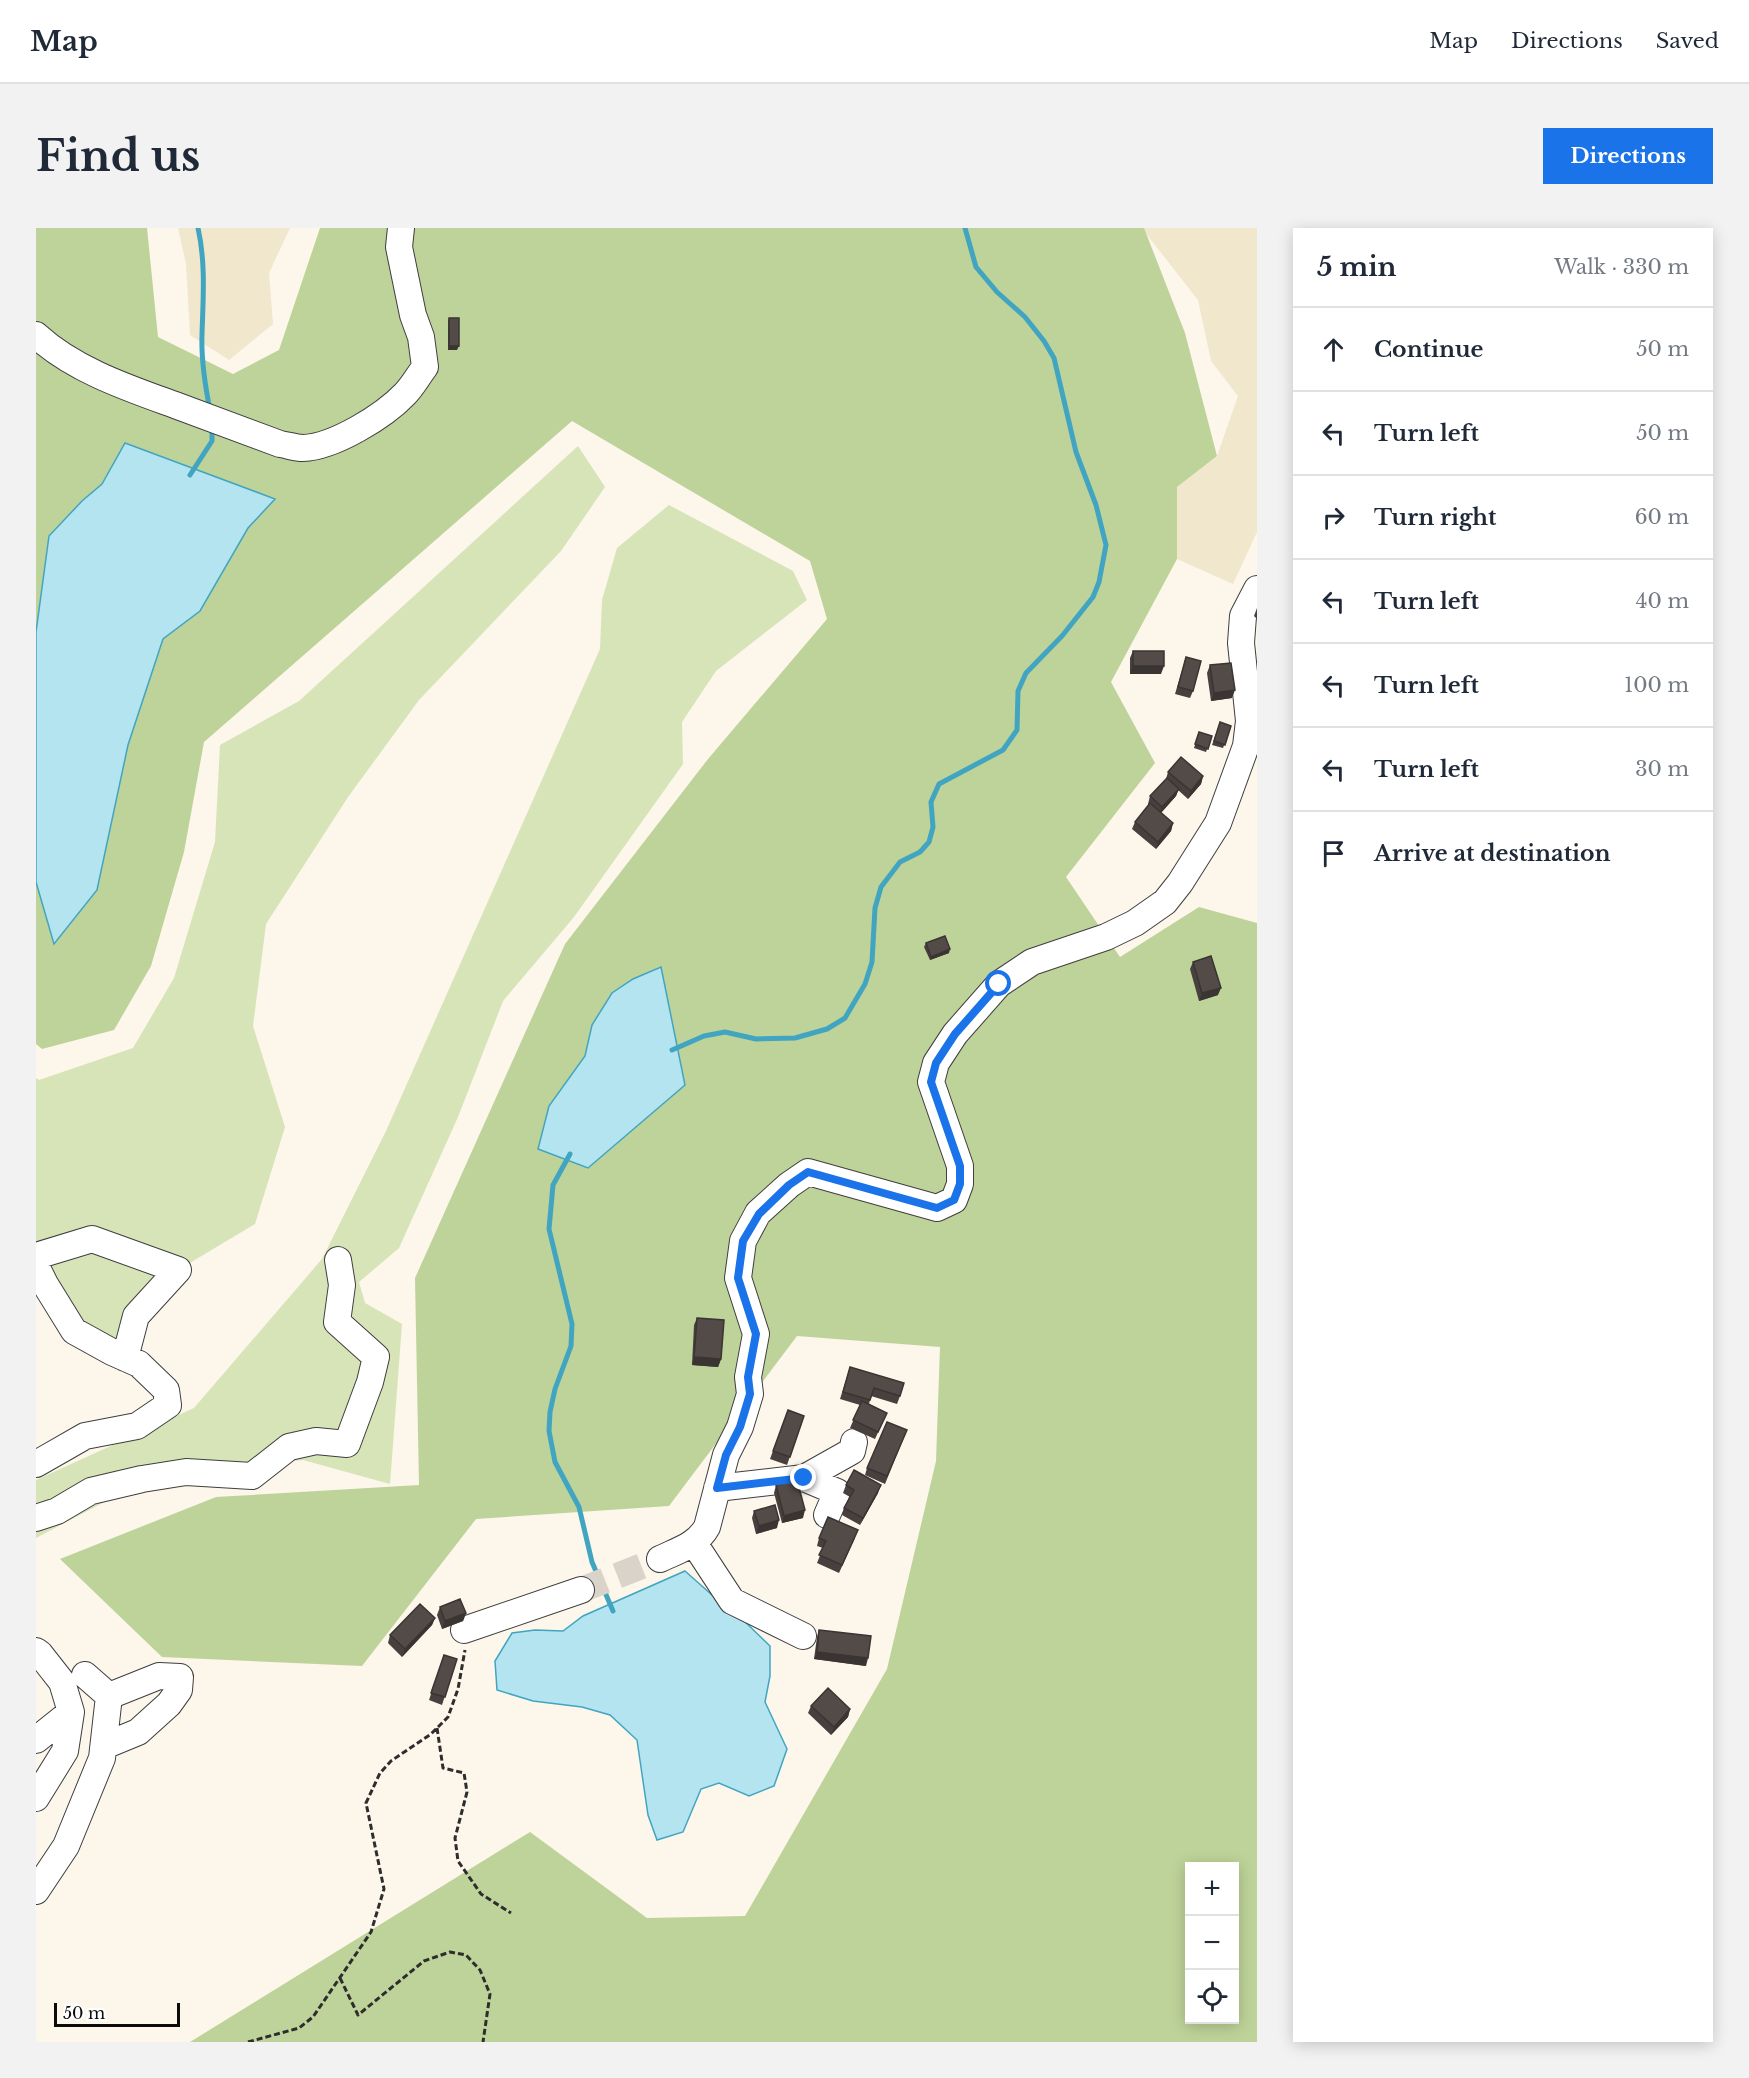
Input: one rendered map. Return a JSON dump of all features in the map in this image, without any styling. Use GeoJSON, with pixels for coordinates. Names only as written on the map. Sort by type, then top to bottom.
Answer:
{"type":"FeatureCollection","features":[{"type":"Feature","properties":{"kind":"street"},"geometry":{"type":"LineString","coordinates":[[36,335],[50,348],[94,372],[147,395],[280,444],[302,448],[325,443],[352,432],[382,412],[405,394],[425,367],[421,337],[413,315],[399,247],[401,228]]}},
{"type":"Feature","properties":{"kind":"street"},"geometry":{"type":"LineString","coordinates":[[660,1559],[694,1543],[702,1537],[708,1527],[726,1455],[740,1427],[750,1394],[748,1377],[756,1334],[738,1278],[743,1241],[759,1214],[789,1185],[808,1172],[937,1208],[954,1200],[960,1184],[960,1166],[931,1082],[936,1063],[955,1034],[999,984],[1032,962],[1106,937],[1135,923],[1166,902],[1180,883],[1218,823],[1246,746],[1249,721],[1241,643],[1244,616],[1257,589]]}},
{"type":"Feature","properties":{"kind":"street"},"geometry":{"type":"LineString","coordinates":[[36,1256],[92,1239],[178,1270],[136,1316],[125,1358]]}},
{"type":"Feature","properties":{"kind":"street"},"geometry":{"type":"LineString","coordinates":[[36,1518],[57,1510],[91,1491],[186,1472],[252,1476],[289,1447],[316,1441],[348,1444],[370,1383],[376,1357],[338,1322],[342,1285],[338,1260]]}},
{"type":"Feature","properties":{"kind":"street"},"geometry":{"type":"LineString","coordinates":[[36,1266],[74,1331],[139,1364],[166,1390],[168,1405],[138,1426],[85,1436],[36,1464]]}},
{"type":"Feature","properties":{"kind":"street"},"geometry":{"type":"LineString","coordinates":[[717,1488],[804,1478],[852,1451],[855,1442]]}},
{"type":"Feature","properties":{"kind":"street"},"geometry":{"type":"LineString","coordinates":[[804,1478],[837,1492],[827,1515]]}},
{"type":"Feature","properties":{"kind":"street"},"geometry":{"type":"LineString","coordinates":[[694,1543],[732,1601],[803,1636]]}},
{"type":"Feature","properties":{"kind":"street"},"geometry":{"type":"LineString","coordinates":[[464,1630],[580,1590]]}},
{"type":"Feature","properties":{"kind":"street"},"geometry":{"type":"LineString","coordinates":[[36,1651],[62,1682],[71,1712],[65,1750],[36,1798]]}},
{"type":"Feature","properties":{"kind":"street"},"geometry":{"type":"LineString","coordinates":[[85,1675],[109,1696]]}},
{"type":"Feature","properties":{"kind":"street"},"geometry":{"type":"LineString","coordinates":[[104,1746],[138,1732],[179,1690],[180,1677],[159,1676],[109,1696]]}},
{"type":"Feature","properties":{"kind":"street"},"geometry":{"type":"LineString","coordinates":[[36,1891],[66,1846],[102,1758],[109,1696]]}},
{"type":"Feature","properties":{"kind":"street"},"geometry":{"type":"LineString","coordinates":[[36,1740],[71,1712]]}},
{"type":"Feature","properties":{"kind":"path"},"geometry":{"type":"LineString","coordinates":[[248,2042],[299,2028],[314,2017],[371,1932],[384,1889],[366,1803],[380,1773],[391,1761],[437,1728],[448,1717],[466,1655],[464,1630]]}},
{"type":"Feature","properties":{"kind":"path"},"geometry":{"type":"LineString","coordinates":[[437,1728],[443,1768],[464,1773],[467,1792],[455,1838],[458,1861],[481,1894],[511,1913]]}},
{"type":"Feature","properties":{"kind":"path"},"geometry":{"type":"LineString","coordinates":[[340,1978],[357,2015],[424,1961],[450,1952],[466,1955],[480,1970],[490,1994],[483,2042]]}},
{"type":"Feature","properties":{"kind":"shaded area"},"geometry":{"type":"Polygon","coordinates":[[[178,228],[290,228],[269,273],[273,324],[229,360],[190,335],[186,264],[178,228]]]}},
{"type":"Feature","properties":{"kind":"shaded area"},"geometry":{"type":"Polygon","coordinates":[[[1144,228],[1257,228],[1257,532],[1233,584],[1177,559],[1177,487],[1217,456],[1238,396],[1211,361],[1198,300],[1144,231],[1144,228]]]}},
{"type":"Feature","properties":{"kind":"green space"},"geometry":{"type":"Polygon","coordinates":[[[36,228],[147,228],[158,337],[233,374],[279,350],[320,228],[1144,228],[1185,333],[1217,456],[1177,487],[1177,559],[1111,682],[1155,763],[1066,877],[1120,957],[1199,907],[1257,923],[1257,2042],[190,2042],[530,1832],[647,1918],[745,1916],[887,1669],[936,1461],[940,1347],[797,1336],[669,1506],[476,1519],[362,1666],[162,1657],[60,1559],[216,1497],[419,1485],[415,1278],[565,944],[708,759],[827,619],[810,561],[572,421],[204,742],[184,852],[151,966],[114,1030],[42,1049],[36,1044],[36,228]]]}},
{"type":"Feature","properties":{"kind":"green space"},"geometry":{"type":"Polygon","coordinates":[[[578,446],[605,487],[561,551],[419,700],[348,797],[266,924],[253,1026],[285,1127],[255,1224],[178,1270],[125,1358],[74,1331],[36,1266],[36,1078],[39,1080],[133,1048],[174,978],[215,842],[220,745],[299,701],[578,446]]]}},
{"type":"Feature","properties":{"kind":"green space"},"geometry":{"type":"Polygon","coordinates":[[[669,505],[793,571],[807,600],[716,671],[682,722],[683,764],[574,917],[503,1001],[458,1117],[399,1248],[359,1282],[365,1303],[402,1324],[390,1484],[303,1460],[152,1477],[36,1538],[36,1480],[194,1408],[322,1259],[386,1131],[600,649],[602,600],[617,548],[669,505]]]}},
{"type":"Feature","properties":{"kind":"water"},"geometry":{"type":"Polygon","coordinates":[[[125,443],[275,499],[248,528],[200,611],[163,639],[128,745],[97,890],[54,944],[36,882],[36,632],[49,536],[82,501],[102,484],[125,443]]]}},
{"type":"Feature","properties":{"kind":"water"},"geometry":{"type":"Polygon","coordinates":[[[661,967],[685,1085],[588,1168],[538,1149],[549,1106],[585,1056],[592,1025],[612,993],[633,979],[661,967]]]}},
{"type":"Feature","properties":{"kind":"water"},"geometry":{"type":"Polygon","coordinates":[[[685,1571],[735,1612],[770,1646],[770,1676],[765,1702],[787,1749],[774,1786],[749,1796],[719,1783],[701,1789],[683,1832],[657,1840],[648,1815],[637,1740],[610,1715],[582,1707],[533,1701],[497,1690],[495,1661],[512,1633],[535,1630],[563,1631],[583,1616],[685,1571]]]}},
{"type":"Feature","properties":{"kind":"building"},"geometry":{"type":"Polygon","coordinates":[[[449,318],[459,318],[459,346],[449,346],[449,318]]]}},
{"type":"Feature","properties":{"kind":"building"},"geometry":{"type":"Polygon","coordinates":[[[1133,651],[1164,651],[1164,666],[1133,666],[1133,651]]]}},
{"type":"Feature","properties":{"kind":"building"},"geometry":{"type":"Polygon","coordinates":[[[1186,657],[1201,661],[1193,691],[1178,687],[1186,657]]]}},
{"type":"Feature","properties":{"kind":"building"},"geometry":{"type":"Polygon","coordinates":[[[1231,663],[1235,690],[1214,693],[1210,665],[1231,663]]]}},
{"type":"Feature","properties":{"kind":"building"},"geometry":{"type":"Polygon","coordinates":[[[1220,722],[1231,726],[1225,745],[1214,741],[1220,722]]]}},
{"type":"Feature","properties":{"kind":"building"},"geometry":{"type":"Polygon","coordinates":[[[1199,732],[1212,736],[1208,749],[1195,744],[1199,732]]]}},
{"type":"Feature","properties":{"kind":"building"},"geometry":{"type":"Polygon","coordinates":[[[1181,757],[1203,776],[1191,791],[1168,772],[1181,757]]]}},
{"type":"Feature","properties":{"kind":"building"},"geometry":{"type":"Polygon","coordinates":[[[1167,778],[1179,789],[1162,807],[1150,796],[1167,778]]]}},
{"type":"Feature","properties":{"kind":"building"},"geometry":{"type":"Polygon","coordinates":[[[1150,803],[1173,823],[1158,842],[1135,822],[1150,803]]]}},
{"type":"Feature","properties":{"kind":"building"},"geometry":{"type":"Polygon","coordinates":[[[945,936],[950,949],[931,957],[926,943],[945,936]]]}},
{"type":"Feature","properties":{"kind":"building"},"geometry":{"type":"Polygon","coordinates":[[[1211,956],[1221,988],[1202,993],[1193,962],[1211,956]]]}},
{"type":"Feature","properties":{"kind":"building"},"geometry":{"type":"Polygon","coordinates":[[[697,1318],[724,1320],[721,1359],[694,1357],[697,1318]]]}},
{"type":"Feature","properties":{"kind":"building"},"geometry":{"type":"Polygon","coordinates":[[[850,1367],[904,1383],[900,1396],[874,1388],[870,1400],[843,1392],[850,1367]]]}},
{"type":"Feature","properties":{"kind":"building"},"geometry":{"type":"Polygon","coordinates":[[[862,1401],[887,1413],[878,1432],[853,1420],[862,1401]]]}},
{"type":"Feature","properties":{"kind":"building"},"geometry":{"type":"Polygon","coordinates":[[[788,1410],[804,1416],[790,1457],[773,1451],[788,1410]]]}},
{"type":"Feature","properties":{"kind":"building"},"geometry":{"type":"Polygon","coordinates":[[[887,1422],[907,1430],[887,1476],[867,1468],[887,1422]]]}},
{"type":"Feature","properties":{"kind":"building"},"geometry":{"type":"Polygon","coordinates":[[[854,1470],[881,1485],[863,1518],[844,1508],[854,1490],[846,1485],[854,1470]]]}},
{"type":"Feature","properties":{"kind":"building"},"geometry":{"type":"Polygon","coordinates":[[[797,1480],[805,1510],[784,1516],[776,1485],[797,1480]]]}},
{"type":"Feature","properties":{"kind":"building"},"geometry":{"type":"Polygon","coordinates":[[[775,1505],[779,1520],[759,1526],[754,1511],[775,1505]]]}},
{"type":"Feature","properties":{"kind":"building"},"geometry":{"type":"Polygon","coordinates":[[[828,1517],[858,1530],[842,1565],[819,1555],[826,1541],[819,1538],[828,1517]]]}},
{"type":"Feature","properties":{"kind":"building"},"geometry":{"type":"Polygon","coordinates":[[[460,1599],[466,1613],[445,1621],[440,1607],[460,1599]]]}},
{"type":"Feature","properties":{"kind":"building"},"geometry":{"type":"Polygon","coordinates":[[[420,1604],[435,1618],[405,1649],[390,1635],[420,1604]]]}},
{"type":"Feature","properties":{"kind":"building"},"geometry":{"type":"Polygon","coordinates":[[[819,1630],[871,1636],[868,1658],[817,1652],[819,1630]]]}},
{"type":"Feature","properties":{"kind":"building"},"geometry":{"type":"Polygon","coordinates":[[[444,1655],[457,1659],[445,1697],[431,1693],[444,1655]]]}},
{"type":"Feature","properties":{"kind":"building"},"geometry":{"type":"Polygon","coordinates":[[[828,1688],[850,1709],[834,1727],[811,1706],[828,1688]]]}},
{"type":"Feature","properties":{"kind":"waterway"},"geometry":{"type":"LineString","coordinates":[[198,228],[203,268],[202,354],[210,410]]}},
{"type":"Feature","properties":{"kind":"waterway"},"geometry":{"type":"LineString","coordinates":[[672,1050],[704,1036],[725,1032],[756,1039],[795,1038],[827,1029],[845,1018],[865,984],[872,962],[875,908],[881,887],[900,862],[920,852],[929,842],[933,827],[931,802],[939,784],[1003,750],[1017,730],[1018,691],[1026,673],[1062,636],[1093,597],[1099,582],[1106,545],[1096,505],[1076,452],[1054,358],[1025,317],[997,292],[976,267],[965,228]]}},
{"type":"Feature","properties":{"kind":"waterway"},"geometry":{"type":"LineString","coordinates":[[190,475],[212,441],[212,428]]}},
{"type":"Feature","properties":{"kind":"waterway"},"geometry":{"type":"LineString","coordinates":[[570,1154],[553,1185],[549,1229],[572,1324],[571,1346],[555,1389],[549,1431],[555,1462],[579,1507],[592,1562],[613,1611]]}},
{"type":"Feature","properties":{"kind":"tunnel"},"geometry":{"type":"LineString","coordinates":[[581,1590],[660,1559]]}},
{"type":"Feature","properties":{"kind":"route"},"geometry":{"type":"LineString","coordinates":[[804,1478],[717,1488],[726,1455],[740,1427],[750,1394],[748,1377],[756,1334],[738,1278],[743,1241],[759,1214],[789,1185],[808,1172],[937,1208],[954,1200],[960,1184],[960,1166],[931,1082],[936,1063],[955,1034],[999,984]]}}]}
